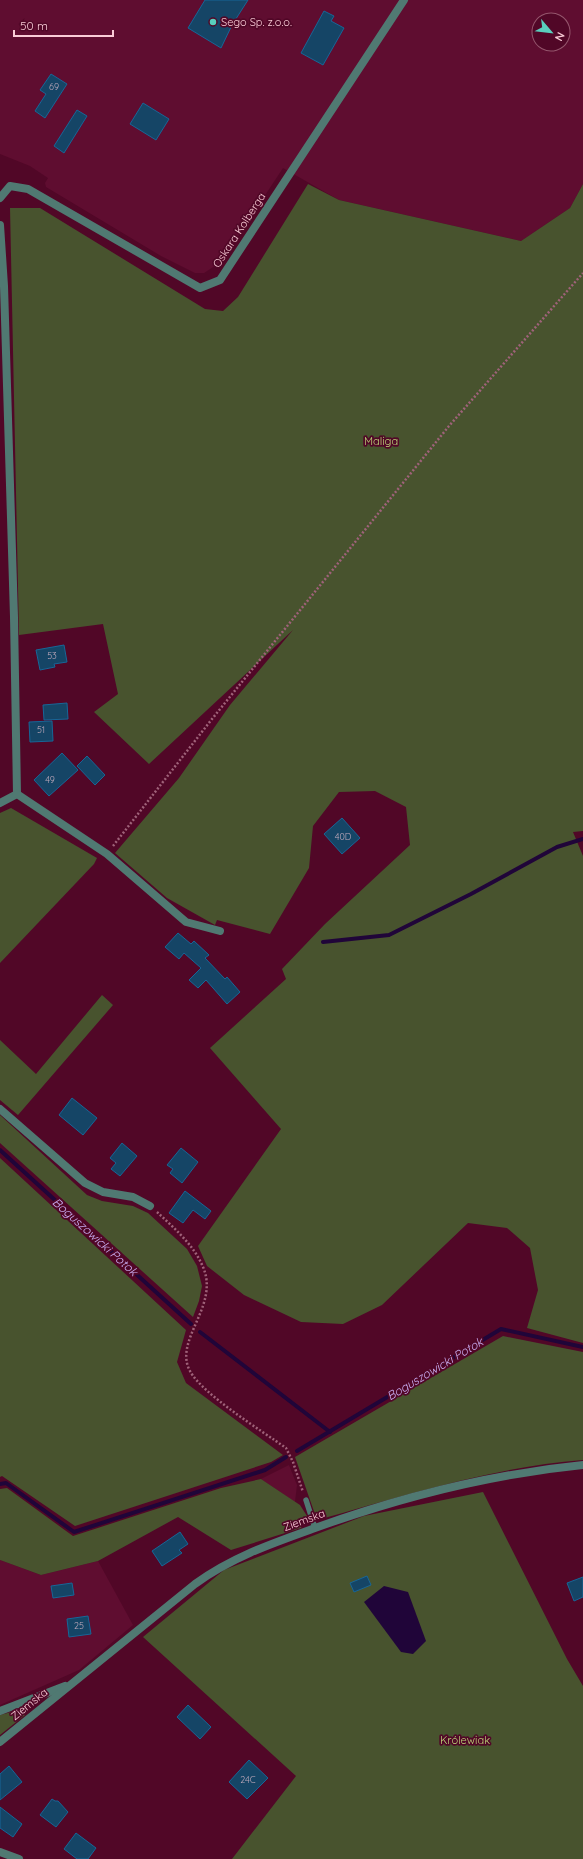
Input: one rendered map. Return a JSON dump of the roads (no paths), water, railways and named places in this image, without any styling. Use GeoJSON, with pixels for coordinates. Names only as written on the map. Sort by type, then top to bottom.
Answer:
{"type":"FeatureCollection","features":[{"type":"Feature","properties":{"kind":"street","name":"Oskara Kolberga"},"geometry":{"type":"LineString","coordinates":[[0,198],[10,186],[28,189],[200,288],[220,280],[404,0]]}},
{"type":"Feature","properties":{"kind":"street"},"geometry":{"type":"LineString","coordinates":[[0,225],[4,286],[14,617],[17,794]]}},
{"type":"Feature","properties":{"kind":"street"},"geometry":{"type":"LineString","coordinates":[[0,803],[17,794]]}},
{"type":"Feature","properties":{"kind":"street"},"geometry":{"type":"LineString","coordinates":[[17,794],[107,854],[186,922],[220,931]]}},
{"type":"Feature","properties":{"kind":"street"},"geometry":{"type":"LineString","coordinates":[[0,1109],[85,1182],[103,1192],[133,1197],[150,1206]]}},
{"type":"Feature","properties":{"kind":"street","name":"Ziemska"},"geometry":{"type":"LineString","coordinates":[[0,1742],[195,1584],[220,1566],[277,1541],[377,1506],[429,1493],[526,1473],[583,1465]]}},
{"type":"Feature","properties":{"kind":"street","name":"Ziemska"},"geometry":{"type":"LineString","coordinates":[[0,1711],[72,1683]]}},
{"type":"Feature","properties":{"kind":"street"},"geometry":{"type":"LineString","coordinates":[[0,1852],[20,1859]]}},
{"type":"Feature","properties":{"kind":"lane"},"geometry":{"type":"LineString","coordinates":[[306,1500],[315,1528]]}},
{"type":"Feature","properties":{"kind":"waterway"},"geometry":{"type":"LineString","coordinates":[[323,942],[389,935],[471,894],[557,847],[583,839]]}},
{"type":"Feature","properties":{"kind":"waterway","name":"Boguszowicki Potok"},"geometry":{"type":"LineString","coordinates":[[0,1150],[191,1324]]}},
{"type":"Feature","properties":{"kind":"waterway","name":"Boguszowicki Potok"},"geometry":{"type":"LineString","coordinates":[[297,1451],[501,1329],[583,1347]]}},
{"type":"Feature","properties":{"kind":"waterway"},"geometry":{"type":"LineString","coordinates":[[200,1332],[330,1432]]}},
{"type":"Feature","properties":{"kind":"waterway"},"geometry":{"type":"LineString","coordinates":[[0,1484],[6,1483],[74,1532],[265,1470],[286,1457]]}},
{"type":"Feature","properties":{"kind":"place","name":"Sego Sp. z.o.o."},"geometry":{"type":"Point","coordinates":[213,22]}},
{"type":"Feature","properties":{"kind":"park label","name":"Maliga"},"geometry":{"type":"Point","coordinates":[381,441]}},
{"type":"Feature","properties":{"kind":"park label","name":"Królewiak"},"geometry":{"type":"Point","coordinates":[465,1740]}}]}
